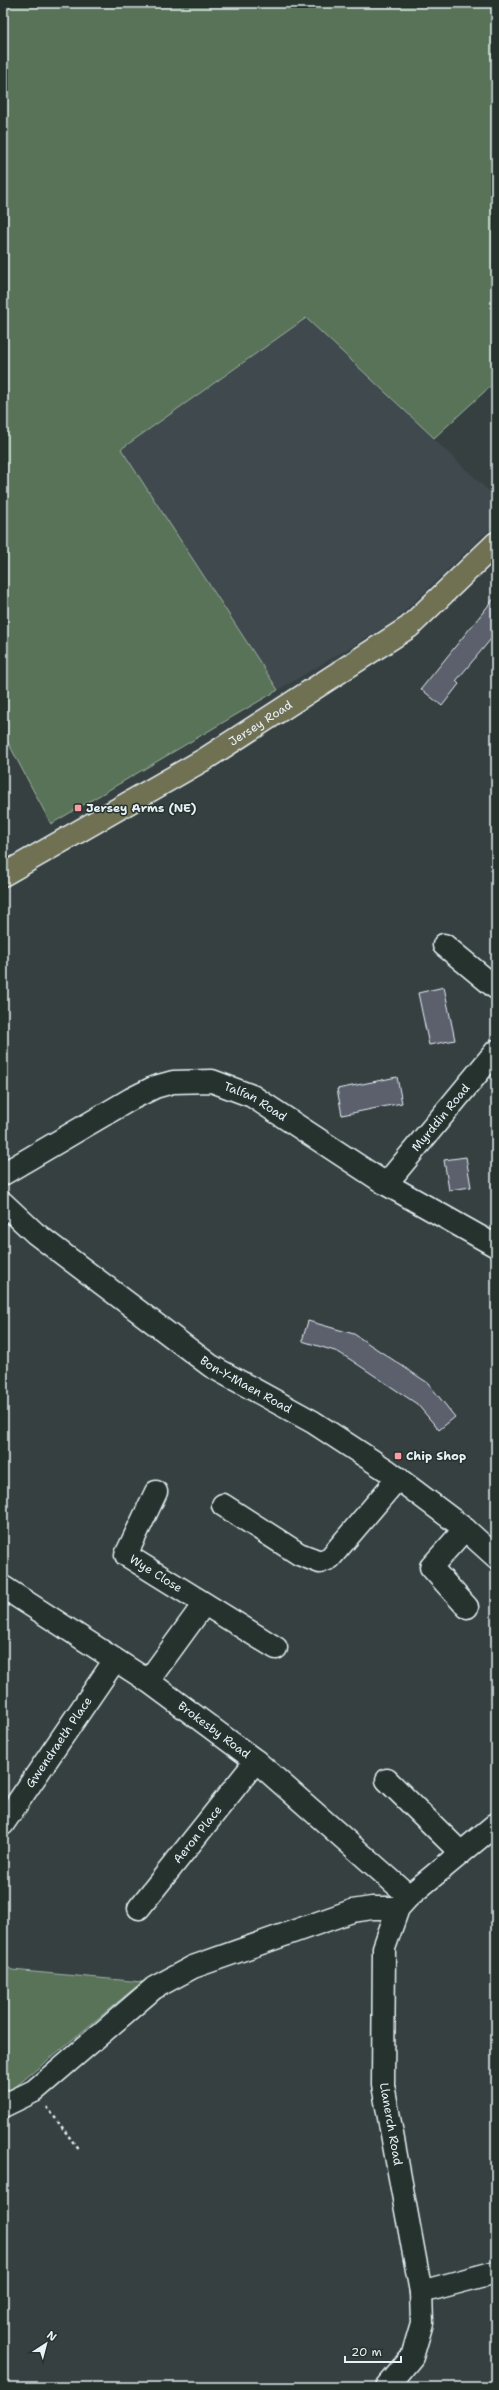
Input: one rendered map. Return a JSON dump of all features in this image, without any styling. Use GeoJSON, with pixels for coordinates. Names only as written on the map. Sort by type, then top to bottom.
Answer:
{"type":"FeatureCollection","features":[{"type":"Feature","properties":{"kind":"main road","name":"Jersey Road"},"geometry":{"type":"LineString","coordinates":[[3,875],[205,759],[409,627],[496,543]]}},
{"type":"Feature","properties":{"kind":"street"},"geometry":{"type":"LineString","coordinates":[[444,945],[496,988]]}},
{"type":"Feature","properties":{"kind":"street","name":"Myrddin Road"},"geometry":{"type":"LineString","coordinates":[[386,1184],[496,1051]]}},
{"type":"Feature","properties":{"kind":"street","name":"Talfan Road"},"geometry":{"type":"LineString","coordinates":[[3,1174],[154,1087],[173,1082],[205,1080],[228,1086],[252,1096],[386,1184],[496,1246]]}},
{"type":"Feature","properties":{"kind":"street","name":"Bon-Y-Maen Road"},"geometry":{"type":"LineString","coordinates":[[3,1203],[35,1233],[211,1366],[313,1422],[398,1478],[465,1529],[496,1558]]}},
{"type":"Feature","properties":{"kind":"street"},"geometry":{"type":"LineString","coordinates":[[223,1505],[299,1554],[320,1562],[330,1558],[398,1478]]}},
{"type":"Feature","properties":{"kind":"street","name":"Wye Close"},"geometry":{"type":"LineString","coordinates":[[156,1492],[126,1555],[276,1648]]}},
{"type":"Feature","properties":{"kind":"street"},"geometry":{"type":"LineString","coordinates":[[465,1529],[431,1567],[467,1607]]}},
{"type":"Feature","properties":{"kind":"street","name":"Brokesby Road"},"geometry":{"type":"LineString","coordinates":[[3,1587],[148,1681],[256,1761],[404,1902]]}},
{"type":"Feature","properties":{"kind":"street"},"geometry":{"type":"LineString","coordinates":[[148,1681],[204,1604]]}},
{"type":"Feature","properties":{"kind":"street","name":"Gwendraeth Place"},"geometry":{"type":"LineString","coordinates":[[3,1824],[115,1660]]}},
{"type":"Feature","properties":{"kind":"street","name":"Aeron Place"},"geometry":{"type":"LineString","coordinates":[[139,1908],[256,1761]]}},
{"type":"Feature","properties":{"kind":"street"},"geometry":{"type":"LineString","coordinates":[[387,1780],[461,1853]]}},
{"type":"Feature","properties":{"kind":"street"},"geometry":{"type":"LineString","coordinates":[[3,2106],[34,2091],[154,1988],[193,1967],[352,1911],[404,1902],[496,1824]]}},
{"type":"Feature","properties":{"kind":"street","name":"Llanerch Road"},"geometry":{"type":"LineString","coordinates":[[387,2387],[412,2357],[422,2323],[421,2292],[383,2085],[384,1948],[404,1902]]}},
{"type":"Feature","properties":{"kind":"street"},"geometry":{"type":"LineString","coordinates":[[421,2292],[496,2272]]}},
{"type":"Feature","properties":{"kind":"path"},"geometry":{"type":"LineString","coordinates":[[34,2091],[79,2150]]}},
{"type":"Feature","properties":{"kind":"shaded area"},"geometry":{"type":"Polygon","coordinates":[[[306,318],[496,498],[496,523],[393,622],[278,690],[120,449],[306,318]]]}},
{"type":"Feature","properties":{"kind":"green space"},"geometry":{"type":"Polygon","coordinates":[[[9,3],[496,3],[496,381],[434,438],[306,318],[121,449],[278,690],[51,824],[3,733],[3,5],[9,3]]]}},
{"type":"Feature","properties":{"kind":"green space"},"geometry":{"type":"Polygon","coordinates":[[[3,1964],[12,1970],[142,1982],[14,2088],[3,2091],[3,1964]]]}},
{"type":"Feature","properties":{"kind":"building"},"geometry":{"type":"Polygon","coordinates":[[[496,596],[496,633],[456,681],[459,684],[442,706],[421,689],[496,596]]]}},
{"type":"Feature","properties":{"kind":"building"},"geometry":{"type":"Polygon","coordinates":[[[444,987],[455,1040],[429,1045],[418,993],[444,987]]]}},
{"type":"Feature","properties":{"kind":"building"},"geometry":{"type":"Polygon","coordinates":[[[397,1077],[402,1103],[342,1115],[337,1089],[397,1077]]]}},
{"type":"Feature","properties":{"kind":"building"},"geometry":{"type":"Polygon","coordinates":[[[466,1157],[471,1187],[449,1190],[444,1160],[466,1157]]]}},
{"type":"Feature","properties":{"kind":"building"},"geometry":{"type":"Polygon","coordinates":[[[308,1321],[354,1334],[428,1383],[455,1417],[439,1430],[417,1404],[351,1360],[338,1352],[302,1341],[308,1321]]]}},
{"type":"Feature","properties":{"kind":"place","name":"Jersey Arms (NE)"},"geometry":{"type":"Point","coordinates":[78,808]}},
{"type":"Feature","properties":{"kind":"place","name":"Chip Shop"},"geometry":{"type":"Point","coordinates":[398,1456]}}]}
